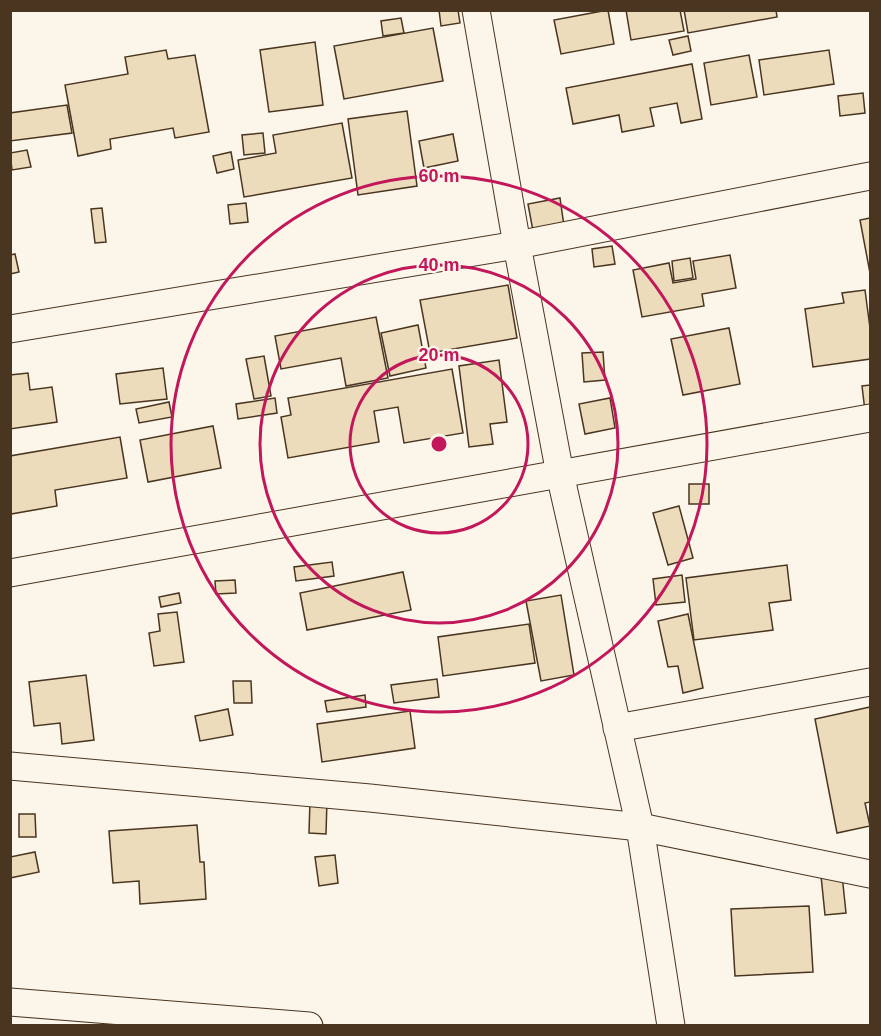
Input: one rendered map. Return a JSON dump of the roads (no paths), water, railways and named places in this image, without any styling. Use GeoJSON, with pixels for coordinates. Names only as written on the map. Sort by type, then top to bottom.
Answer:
{"type":"FeatureCollection","features":[{"type":"Feature","properties":{"kind":"street"},"geometry":{"type":"LineString","coordinates":[[476,10],[560,474],[640,827],[671,1026]]}},
{"type":"Feature","properties":{"kind":"street"},"geometry":{"type":"LineString","coordinates":[[10,329],[517,245],[870,176]]}},
{"type":"Feature","properties":{"kind":"street"},"geometry":{"type":"LineString","coordinates":[[10,573],[870,418]]}},
{"type":"Feature","properties":{"kind":"street"},"geometry":{"type":"LineString","coordinates":[[617,728],[870,682]]}},
{"type":"Feature","properties":{"kind":"street"},"geometry":{"type":"LineString","coordinates":[[10,766],[370,798],[640,827],[870,874]]}},
{"type":"Feature","properties":{"kind":"street"},"geometry":{"type":"LineString","coordinates":[[10,1002],[309,1026]]}}]}
